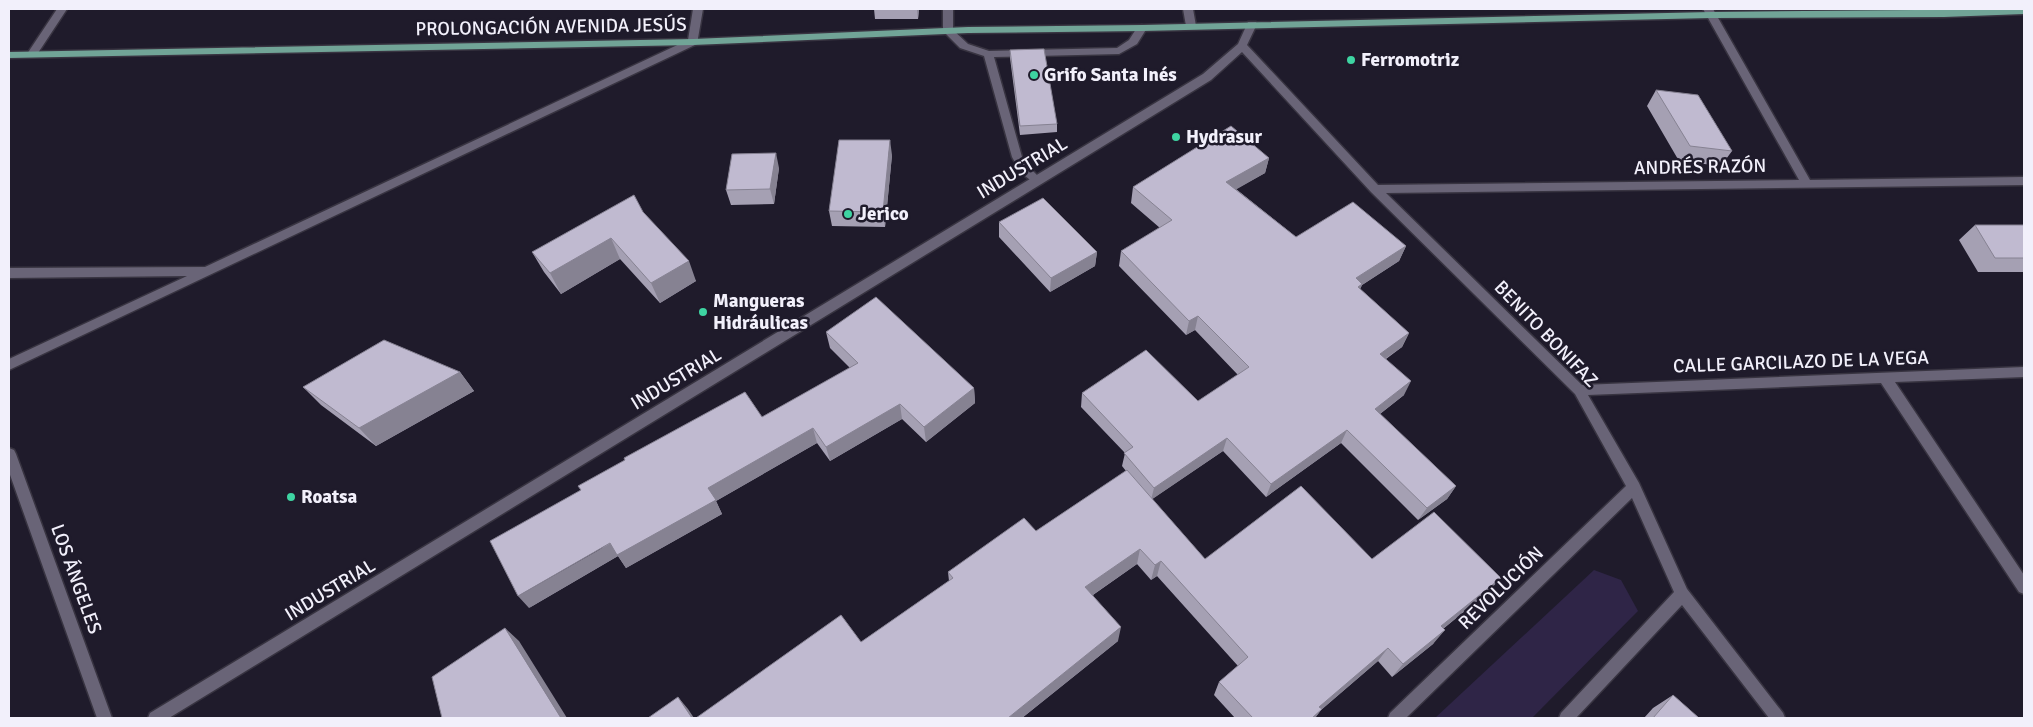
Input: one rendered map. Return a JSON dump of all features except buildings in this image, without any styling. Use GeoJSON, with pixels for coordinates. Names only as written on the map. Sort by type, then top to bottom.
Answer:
{"type":"FeatureCollection","features":[{"type":"Feature","properties":{"kind":"main road","name":"PROLONGACIÓN AVENIDA JESÚS"},"geometry":{"type":"LineString","coordinates":[[9,55],[693,42],[948,31],[1142,28],[1709,12],[2024,11]]}},
{"type":"Feature","properties":{"kind":"street"},"geometry":{"type":"LineString","coordinates":[[32,54],[62,9]]}},
{"type":"Feature","properties":{"kind":"street"},"geometry":{"type":"LineString","coordinates":[[9,365],[693,42],[698,9]]}},
{"type":"Feature","properties":{"kind":"street"},"geometry":{"type":"LineString","coordinates":[[948,9],[948,31],[964,46],[988,54],[1118,51],[1133,42],[1142,28]]}},
{"type":"Feature","properties":{"kind":"street"},"geometry":{"type":"LineString","coordinates":[[1188,9],[1191,26]]}},
{"type":"Feature","properties":{"kind":"street"},"geometry":{"type":"LineString","coordinates":[[1709,12],[1807,184]]}},
{"type":"Feature","properties":{"kind":"street","name":"INDUSTRIAL"},"geometry":{"type":"LineString","coordinates":[[155,718],[1207,77],[1242,46],[1252,24]]}},
{"type":"Feature","properties":{"kind":"street","name":"BENITO BONIFAZ"},"geometry":{"type":"LineString","coordinates":[[1242,46],[1375,189],[1579,390],[1634,487],[1682,594],[1778,718]]}},
{"type":"Feature","properties":{"kind":"street"},"geometry":{"type":"LineString","coordinates":[[988,54],[1018,157],[1026,170],[1037,181]]}},
{"type":"Feature","properties":{"kind":"street","name":"ANDRÉS RAZÓN"},"geometry":{"type":"LineString","coordinates":[[1375,189],[2024,181]]}},
{"type":"Feature","properties":{"kind":"street"},"geometry":{"type":"LineString","coordinates":[[9,273],[208,271]]}},
{"type":"Feature","properties":{"kind":"street","name":"CALLE GARCILAZO DE LA VEGA"},"geometry":{"type":"LineString","coordinates":[[1579,390],[2024,372]]}},
{"type":"Feature","properties":{"kind":"street"},"geometry":{"type":"LineString","coordinates":[[1884,377],[2024,587]]}},
{"type":"Feature","properties":{"kind":"street","name":"LOS ÁNGELES"},"geometry":{"type":"LineString","coordinates":[[9,454],[105,718]]}},
{"type":"Feature","properties":{"kind":"street","name":"REVOLUCIÓN"},"geometry":{"type":"LineString","coordinates":[[1395,718],[1634,487]]}},
{"type":"Feature","properties":{"kind":"street"},"geometry":{"type":"LineString","coordinates":[[1566,718],[1682,594]]}},
{"type":"Feature","properties":{"kind":"shaded area"},"geometry":{"type":"Polygon","coordinates":[[[1594,570],[1621,580],[1638,611],[1532,718],[1435,718],[1594,570]]]}},
{"type":"Feature","properties":{"kind":"place","name":"Ferromotriz"},"geometry":{"type":"Point","coordinates":[1351,60]}},
{"type":"Feature","properties":{"kind":"place","name":"Grifo Santa Inés"},"geometry":{"type":"Point","coordinates":[1034,75]}},
{"type":"Feature","properties":{"kind":"place","name":"Hydrasur"},"geometry":{"type":"Point","coordinates":[1176,137]}},
{"type":"Feature","properties":{"kind":"place","name":"Jerico"},"geometry":{"type":"Point","coordinates":[848,214]}},
{"type":"Feature","properties":{"kind":"place","name":"Mangueras Hidráulicas"},"geometry":{"type":"Point","coordinates":[703,312]}},
{"type":"Feature","properties":{"kind":"place","name":"Roatsa"},"geometry":{"type":"Point","coordinates":[291,497]}}]}
